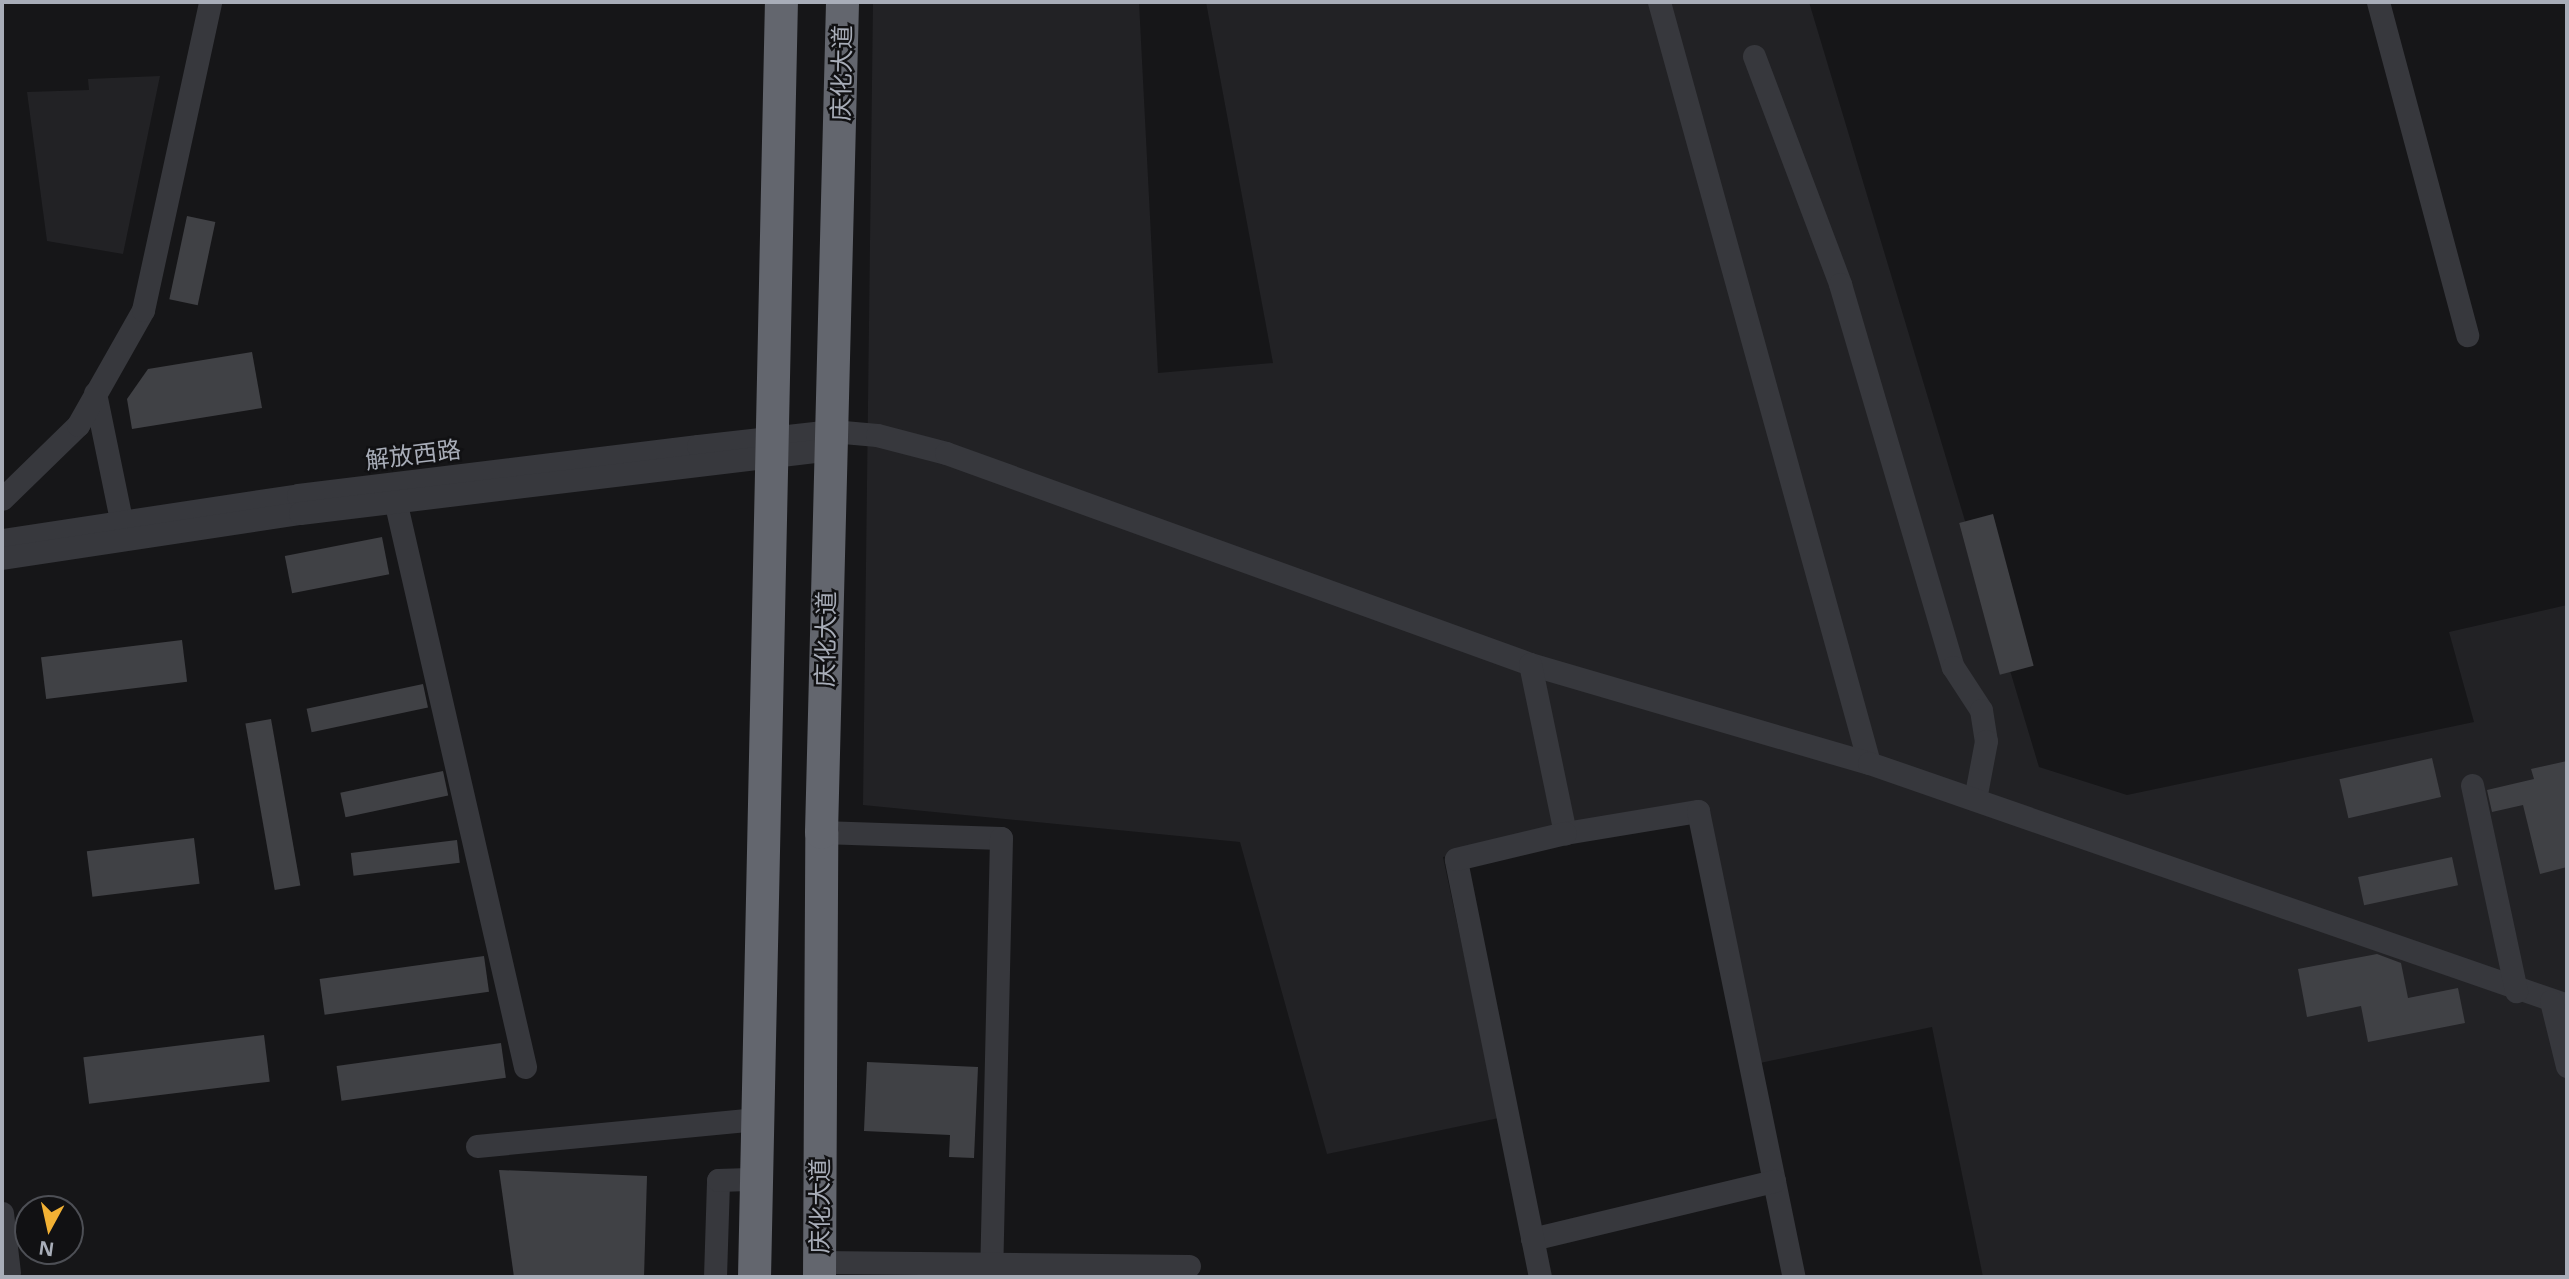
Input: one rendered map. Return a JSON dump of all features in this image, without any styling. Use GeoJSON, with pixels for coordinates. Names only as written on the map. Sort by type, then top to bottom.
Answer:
{"type":"FeatureCollection","features":[{"type":"Feature","properties":{"kind":"highway"},"geometry":{"type":"LineString","coordinates":[[754,1277],[781,2]]}},
{"type":"Feature","properties":{"kind":"highway","name":"庆化大道"},"geometry":{"type":"LineString","coordinates":[[819,1270],[821,832],[842,2]]}},
{"type":"Feature","properties":{"kind":"street"},"geometry":{"type":"LineString","coordinates":[[2,499],[78,425],[143,310],[210,2]]}},
{"type":"Feature","properties":{"kind":"street"},"geometry":{"type":"LineString","coordinates":[[1659,2],[1869,763]]}},
{"type":"Feature","properties":{"kind":"street"},"geometry":{"type":"LineString","coordinates":[[2378,2],[2467,335]]}},
{"type":"Feature","properties":{"kind":"street"},"geometry":{"type":"LineString","coordinates":[[1754,56],[1840,284],[1953,667],[1980,710],[1986,741],[1975,799]]}},
{"type":"Feature","properties":{"kind":"street"},"geometry":{"type":"LineString","coordinates":[[96,393],[124,530]]}},
{"type":"Feature","properties":{"kind":"street","name":"解放西路"},"geometry":{"type":"LineString","coordinates":[[2,540],[124,530],[393,492],[832,440],[910,441],[1530,664],[1869,763],[2516,991],[2559,1003]]}},
{"type":"Feature","properties":{"kind":"street"},"geometry":{"type":"LineString","coordinates":[[393,492],[525,1067]]}},
{"type":"Feature","properties":{"kind":"street","name":"解放西路"},"geometry":{"type":"LineString","coordinates":[[2,558],[124,530]]}},
{"type":"Feature","properties":{"kind":"street"},"geometry":{"type":"LineString","coordinates":[[1530,664],[1565,833]]}},
{"type":"Feature","properties":{"kind":"street"},"geometry":{"type":"LineString","coordinates":[[2472,785],[2516,991]]}},
{"type":"Feature","properties":{"kind":"street"},"geometry":{"type":"LineString","coordinates":[[1540,1277],[1455,859],[1565,833],[1698,811],[1794,1277]]}},
{"type":"Feature","properties":{"kind":"street"},"geometry":{"type":"LineString","coordinates":[[821,832],[1001,838],[991,1270]]}},
{"type":"Feature","properties":{"kind":"street"},"geometry":{"type":"LineString","coordinates":[[2559,1003],[2567,1066]]}},
{"type":"Feature","properties":{"kind":"street"},"geometry":{"type":"LineString","coordinates":[[477,1146],[757,1119]]}},
{"type":"Feature","properties":{"kind":"street"},"geometry":{"type":"LineString","coordinates":[[715,1277],[718,1180],[756,1179]]}},
{"type":"Feature","properties":{"kind":"street"},"geometry":{"type":"LineString","coordinates":[[1532,1239],[1774,1181]]}},
{"type":"Feature","properties":{"kind":"street"},"geometry":{"type":"LineString","coordinates":[[2,1213],[9,1273]]}},
{"type":"Feature","properties":{"kind":"street"},"geometry":{"type":"LineString","coordinates":[[819,1270],[1189,1266]]}},
{"type":"Feature","properties":{"kind":"shaded area"},"geometry":{"type":"Polygon","coordinates":[[[873,2],[1139,2],[1158,373],[1273,363],[1206,2],[1809,2],[2039,767],[2127,795],[2474,722],[2449,632],[2567,605],[2567,1277],[1983,1277],[1932,1027],[1760,1063],[1705,802],[1443,857],[1499,1118],[1327,1154],[1240,842],[863,805],[873,2]]]}},
{"type":"Feature","properties":{"kind":"shaded area"},"geometry":{"type":"Polygon","coordinates":[[[160,76],[123,254],[47,241],[27,92],[89,90],[88,79],[160,76]]]}},
{"type":"Feature","properties":{"kind":"building"},"geometry":{"type":"Polygon","coordinates":[[[187,216],[215,222],[198,305],[169,299],[187,216]]]}},
{"type":"Feature","properties":{"kind":"building"},"geometry":{"type":"Polygon","coordinates":[[[252,352],[262,408],[132,429],[127,399],[148,369],[252,352]]]}},
{"type":"Feature","properties":{"kind":"building"},"geometry":{"type":"Polygon","coordinates":[[[1993,514],[2034,666],[2000,675],[1959,523],[1993,514]]]}},
{"type":"Feature","properties":{"kind":"building"},"geometry":{"type":"Polygon","coordinates":[[[382,537],[389,574],[292,593],[285,556],[382,537]]]}},
{"type":"Feature","properties":{"kind":"building"},"geometry":{"type":"Polygon","coordinates":[[[182,640],[187,682],[46,699],[41,657],[182,640]]]}},
{"type":"Feature","properties":{"kind":"building"},"geometry":{"type":"Polygon","coordinates":[[[423,684],[428,707],[312,732],[307,709],[423,684]]]}},
{"type":"Feature","properties":{"kind":"building"},"geometry":{"type":"Polygon","coordinates":[[[271,719],[300,885],[275,890],[245,724],[271,719]]]}},
{"type":"Feature","properties":{"kind":"building"},"geometry":{"type":"Polygon","coordinates":[[[2432,758],[2441,797],[2348,818],[2339,779],[2432,758]]]}},
{"type":"Feature","properties":{"kind":"building"},"geometry":{"type":"Polygon","coordinates":[[[2567,761],[2567,867],[2540,874],[2523,805],[2492,812],[2487,790],[2534,779],[2531,769],[2567,761]]]}},
{"type":"Feature","properties":{"kind":"building"},"geometry":{"type":"Polygon","coordinates":[[[443,771],[448,795],[345,817],[340,793],[443,771]]]}},
{"type":"Feature","properties":{"kind":"building"},"geometry":{"type":"Polygon","coordinates":[[[194,838],[200,884],[92,897],[87,851],[194,838]]]}},
{"type":"Feature","properties":{"kind":"building"},"geometry":{"type":"Polygon","coordinates":[[[457,840],[460,863],[354,876],[351,853],[457,840]]]}},
{"type":"Feature","properties":{"kind":"building"},"geometry":{"type":"Polygon","coordinates":[[[2452,857],[2458,885],[2364,905],[2358,877],[2452,857]]]}},
{"type":"Feature","properties":{"kind":"building"},"geometry":{"type":"Polygon","coordinates":[[[2377,954],[2401,963],[2408,998],[2458,988],[2465,1023],[2368,1042],[2361,1006],[2307,1017],[2298,969],[2377,954]]]}},
{"type":"Feature","properties":{"kind":"building"},"geometry":{"type":"Polygon","coordinates":[[[484,956],[489,992],[325,1015],[320,979],[484,956]]]}},
{"type":"Feature","properties":{"kind":"building"},"geometry":{"type":"Polygon","coordinates":[[[264,1035],[270,1082],[89,1104],[83,1057],[264,1035]]]}},
{"type":"Feature","properties":{"kind":"building"},"geometry":{"type":"Polygon","coordinates":[[[501,1043],[506,1078],[341,1101],[337,1066],[501,1043]]]}},
{"type":"Feature","properties":{"kind":"building"},"geometry":{"type":"Polygon","coordinates":[[[867,1062],[978,1067],[974,1158],[949,1157],[950,1135],[864,1131],[867,1062]]]}},
{"type":"Feature","properties":{"kind":"building"},"geometry":{"type":"Polygon","coordinates":[[[499,1170],[647,1176],[644,1277],[514,1277],[499,1170]]]}}]}
